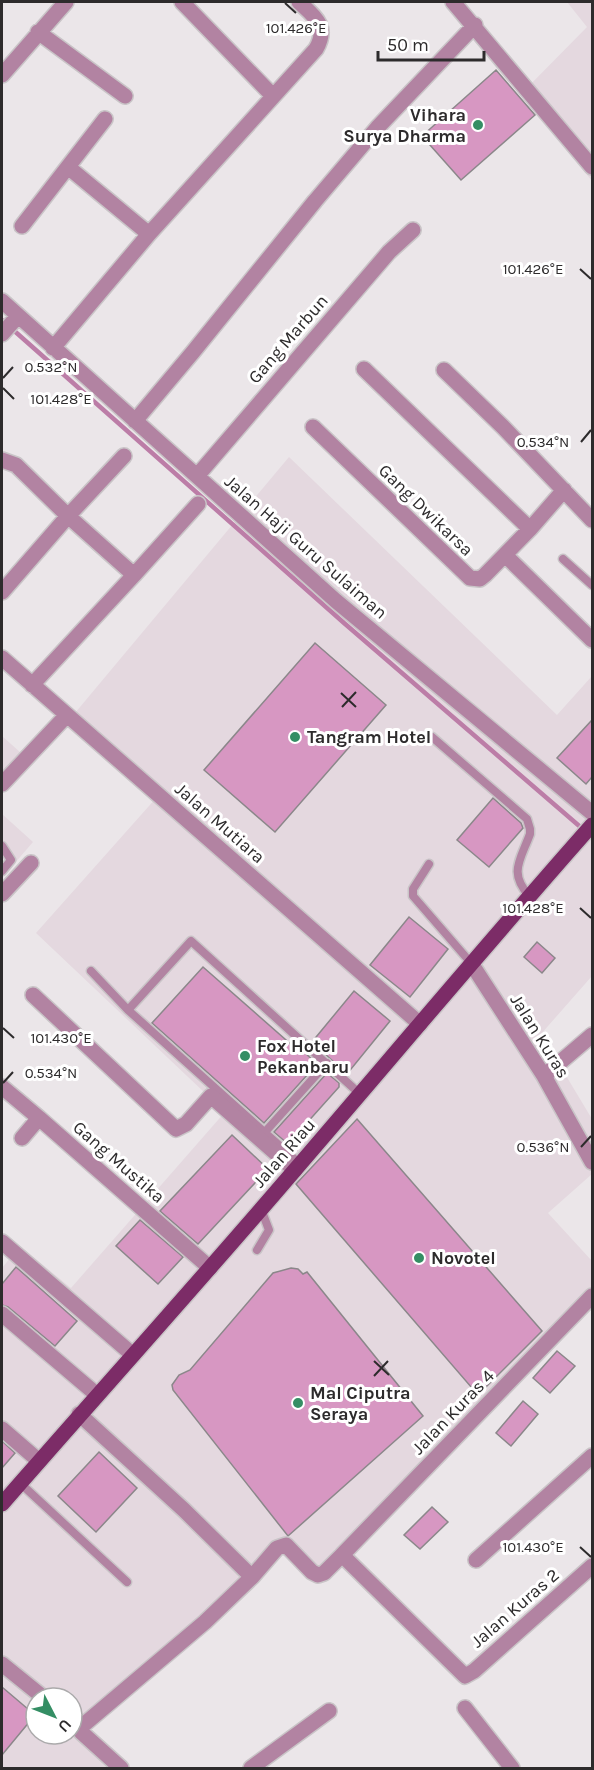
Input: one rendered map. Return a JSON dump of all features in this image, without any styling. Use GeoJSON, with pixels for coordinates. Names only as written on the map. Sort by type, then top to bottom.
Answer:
{"type":"FeatureCollection","features":[{"type":"Feature","properties":{"kind":"main road","name":"Jalan Riau"},"geometry":{"type":"LineString","coordinates":[[2,1504],[96,1394],[298,1167],[471,963],[587,831]]}},
{"type":"Feature","properties":{"kind":"street"},"geometry":{"type":"LineString","coordinates":[[2,75],[66,2]]}},
{"type":"Feature","properties":{"kind":"street"},"geometry":{"type":"LineString","coordinates":[[182,2],[273,96]]}},
{"type":"Feature","properties":{"kind":"street"},"geometry":{"type":"LineString","coordinates":[[53,348],[149,234],[316,49],[322,33],[318,21],[299,2]]}},
{"type":"Feature","properties":{"kind":"street"},"geometry":{"type":"LineString","coordinates":[[453,2],[475,25],[592,167]]}},
{"type":"Feature","properties":{"kind":"street"},"geometry":{"type":"LineString","coordinates":[[135,421],[377,128],[475,25]]}},
{"type":"Feature","properties":{"kind":"street"},"geometry":{"type":"LineString","coordinates":[[38,32],[125,96]]}},
{"type":"Feature","properties":{"kind":"street"},"geometry":{"type":"LineString","coordinates":[[22,226],[105,119]]}},
{"type":"Feature","properties":{"kind":"street"},"geometry":{"type":"LineString","coordinates":[[68,167],[149,234]]}},
{"type":"Feature","properties":{"kind":"street","name":"Gang Marbun"},"geometry":{"type":"LineString","coordinates":[[196,476],[381,261],[413,230]]}},
{"type":"Feature","properties":{"kind":"street","name":"Jalan Haji Guru Sulaiman"},"geometry":{"type":"LineString","coordinates":[[2,301],[345,608],[592,813]]}},
{"type":"Feature","properties":{"kind":"street"},"geometry":{"type":"LineString","coordinates":[[2,334],[18,316]]}},
{"type":"Feature","properties":{"kind":"street"},"geometry":{"type":"LineString","coordinates":[[364,369],[530,529]]}},
{"type":"Feature","properties":{"kind":"street"},"geometry":{"type":"LineString","coordinates":[[444,370],[592,520]]}},
{"type":"Feature","properties":{"kind":"street","name":"Gang Dwikarsa"},"geometry":{"type":"LineString","coordinates":[[313,427],[466,575],[480,579],[530,529],[564,490]]}},
{"type":"Feature","properties":{"kind":"street"},"geometry":{"type":"LineString","coordinates":[[2,592],[123,456]]}},
{"type":"Feature","properties":{"kind":"street"},"geometry":{"type":"LineString","coordinates":[[2,460],[16,465],[68,516],[134,575]]}},
{"type":"Feature","properties":{"kind":"street"},"geometry":{"type":"LineString","coordinates":[[32,685],[198,504]]}},
{"type":"Feature","properties":{"kind":"street"},"geometry":{"type":"LineString","coordinates":[[505,555],[592,640]]}},
{"type":"Feature","properties":{"kind":"street","name":"Jalan Mutiara"},"geometry":{"type":"LineString","coordinates":[[2,658],[420,1024]]}},
{"type":"Feature","properties":{"kind":"street"},"geometry":{"type":"LineString","coordinates":[[2,784],[67,715]]}},
{"type":"Feature","properties":{"kind":"street"},"geometry":{"type":"LineString","coordinates":[[2,894],[31,863]]}},
{"type":"Feature","properties":{"kind":"street","name":"Jalan Kuras"},"geometry":{"type":"LineString","coordinates":[[471,963],[544,1076],[592,1162]]}},
{"type":"Feature","properties":{"kind":"street"},"geometry":{"type":"LineString","coordinates":[[33,995],[176,1129],[186,1124],[211,1096],[298,1167]]}},
{"type":"Feature","properties":{"kind":"street"},"geometry":{"type":"LineString","coordinates":[[544,1076],[592,1035]]}},
{"type":"Feature","properties":{"kind":"street","name":"Gang Mustika"},"geometry":{"type":"LineString","coordinates":[[2,1087],[210,1268]]}},
{"type":"Feature","properties":{"kind":"street"},"geometry":{"type":"LineString","coordinates":[[22,1138],[39,1118]]}},
{"type":"Feature","properties":{"kind":"street"},"geometry":{"type":"LineString","coordinates":[[2,1242],[133,1355]]}},
{"type":"Feature","properties":{"kind":"street","name":"Jalan Kuras 4"},"geometry":{"type":"LineString","coordinates":[[252,1576],[268,1556],[281,1545],[286,1545],[312,1572],[318,1575],[324,1573],[592,1296]]}},
{"type":"Feature","properties":{"kind":"street"},"geometry":{"type":"LineString","coordinates":[[2,1314],[96,1394]]}},
{"type":"Feature","properties":{"kind":"street"},"geometry":{"type":"LineString","coordinates":[[79,1414],[252,1576],[205,1622],[84,1722]]}},
{"type":"Feature","properties":{"kind":"street"},"geometry":{"type":"LineString","coordinates":[[2,1429],[39,1461]]}},
{"type":"Feature","properties":{"kind":"street"},"geometry":{"type":"LineString","coordinates":[[476,1560],[592,1456]]}},
{"type":"Feature","properties":{"kind":"street","name":"Jalan Kuras 2"},"geometry":{"type":"LineString","coordinates":[[342,1555],[462,1675],[467,1676],[592,1566]]}},
{"type":"Feature","properties":{"kind":"street"},"geometry":{"type":"LineString","coordinates":[[2,1664],[29,1686]]}},
{"type":"Feature","properties":{"kind":"street"},"geometry":{"type":"LineString","coordinates":[[465,1708],[512,1768]]}},
{"type":"Feature","properties":{"kind":"street"},"geometry":{"type":"LineString","coordinates":[[250,1768],[329,1711]]}},
{"type":"Feature","properties":{"kind":"street"},"geometry":{"type":"LineString","coordinates":[[84,1735],[121,1768]]}},
{"type":"Feature","properties":{"kind":"lane"},"geometry":{"type":"LineString","coordinates":[[563,559],[592,585]]}},
{"type":"Feature","properties":{"kind":"lane"},"geometry":{"type":"LineString","coordinates":[[432,737],[527,819],[530,834],[518,869],[517,879],[520,887],[530,897]]}},
{"type":"Feature","properties":{"kind":"lane"},"geometry":{"type":"LineString","coordinates":[[2,846],[11,860],[2,871]]}},
{"type":"Feature","properties":{"kind":"lane"},"geometry":{"type":"LineString","coordinates":[[429,864],[413,889],[413,896],[471,963]]}},
{"type":"Feature","properties":{"kind":"lane"},"geometry":{"type":"LineString","coordinates":[[128,1010],[190,941],[360,1094]]}},
{"type":"Feature","properties":{"kind":"lane"},"geometry":{"type":"LineString","coordinates":[[91,971],[128,1010],[265,1132],[298,1167]]}},
{"type":"Feature","properties":{"kind":"lane"},"geometry":{"type":"LineString","coordinates":[[265,1132],[327,1063]]}},
{"type":"Feature","properties":{"kind":"lane"},"geometry":{"type":"LineString","coordinates":[[257,1250],[269,1230],[261,1209]]}},
{"type":"Feature","properties":{"kind":"lane"},"geometry":{"type":"LineString","coordinates":[[20,1483],[127,1582]]}},
{"type":"Feature","properties":{"kind":"shaded area"},"geometry":{"type":"Polygon","coordinates":[[[567,2],[592,2],[592,181],[521,94],[587,27],[567,2]]]}},
{"type":"Feature","properties":{"kind":"shaded area"},"geometry":{"type":"Polygon","coordinates":[[[289,457],[557,715],[592,676],[592,976],[541,1034],[592,1119],[592,1174],[548,1213],[592,1261],[592,1294],[313,1577],[283,1544],[84,1726],[84,1686],[24,1686],[24,1746],[84,1746],[84,1737],[118,1768],[2,1768],[2,1268],[20,1246],[71,1288],[225,1112],[36,933],[157,797],[70,719],[289,457]]]}},
{"type":"Feature","properties":{"kind":"shaded area"},"geometry":{"type":"Polygon","coordinates":[[[2,736],[30,761],[2,794],[2,736]]]}},
{"type":"Feature","properties":{"kind":"shaded area"},"geometry":{"type":"Polygon","coordinates":[[[2,814],[33,842],[2,878],[2,814]]]}},
{"type":"Feature","properties":{"kind":"building","name":"Vihara Surya Dharma"},"geometry":{"type":"Polygon","coordinates":[[[496,70],[535,115],[461,180],[422,136],[496,70]]]}},
{"type":"Feature","properties":{"kind":"building","name":"Tangram Hotel"},"geometry":{"type":"Polygon","coordinates":[[[315,643],[386,705],[275,832],[204,770],[315,643]]]}},
{"type":"Feature","properties":{"kind":"building"},"geometry":{"type":"Polygon","coordinates":[[[592,720],[592,777],[586,784],[557,758],[592,720]]]}},
{"type":"Feature","properties":{"kind":"building"},"geometry":{"type":"Polygon","coordinates":[[[493,798],[521,823],[523,828],[489,867],[457,840],[493,798]]]}},
{"type":"Feature","properties":{"kind":"building"},"geometry":{"type":"Polygon","coordinates":[[[409,917],[448,949],[410,997],[370,965],[409,917]]]}},
{"type":"Feature","properties":{"kind":"building"},"geometry":{"type":"Polygon","coordinates":[[[537,942],[555,958],[542,973],[524,957],[537,942]]]}},
{"type":"Feature","properties":{"kind":"building","name":"Fox Hotel Pekanbaru"},"geometry":{"type":"Polygon","coordinates":[[[203,967],[302,1054],[304,1052],[317,1064],[264,1123],[152,1023],[203,967]]]}},
{"type":"Feature","properties":{"kind":"building"},"geometry":{"type":"Polygon","coordinates":[[[354,991],[390,1021],[347,1074],[312,1042],[354,991]]]}},
{"type":"Feature","properties":{"kind":"building"},"geometry":{"type":"Polygon","coordinates":[[[327,1073],[339,1083],[339,1087],[288,1144],[274,1132],[327,1073]]]}},
{"type":"Feature","properties":{"kind":"building","name":"Novotel"},"geometry":{"type":"Polygon","coordinates":[[[357,1119],[542,1331],[478,1395],[296,1184],[357,1119]]]}},
{"type":"Feature","properties":{"kind":"building"},"geometry":{"type":"Polygon","coordinates":[[[232,1135],[268,1169],[198,1244],[160,1211],[232,1135]]]}},
{"type":"Feature","properties":{"kind":"building"},"geometry":{"type":"Polygon","coordinates":[[[140,1220],[183,1257],[158,1284],[116,1246],[140,1220]]]}},
{"type":"Feature","properties":{"kind":"building"},"geometry":{"type":"Polygon","coordinates":[[[16,1267],[77,1321],[55,1346],[8,1307],[2,1305],[2,1284],[16,1267]]]}},
{"type":"Feature","properties":{"kind":"building","name":"Mal Ciputra Seraya"},"geometry":{"type":"Polygon","coordinates":[[[291,1268],[298,1269],[303,1274],[307,1272],[423,1416],[288,1536],[173,1390],[172,1385],[179,1375],[190,1370],[273,1273],[291,1268]]]}},
{"type":"Feature","properties":{"kind":"building"},"geometry":{"type":"Polygon","coordinates":[[[557,1351],[575,1366],[550,1393],[533,1378],[557,1351]]]}},
{"type":"Feature","properties":{"kind":"building"},"geometry":{"type":"Polygon","coordinates":[[[523,1401],[538,1414],[511,1446],[496,1433],[523,1401]]]}},
{"type":"Feature","properties":{"kind":"building"},"geometry":{"type":"Polygon","coordinates":[[[2,1441],[15,1453],[2,1468],[2,1441]]]}},
{"type":"Feature","properties":{"kind":"building"},"geometry":{"type":"Polygon","coordinates":[[[99,1452],[137,1488],[96,1532],[58,1496],[99,1452]]]}},
{"type":"Feature","properties":{"kind":"building"},"geometry":{"type":"Polygon","coordinates":[[[432,1507],[448,1522],[420,1549],[404,1535],[432,1507]]]}},
{"type":"Feature","properties":{"kind":"building"},"geometry":{"type":"Polygon","coordinates":[[[2,1687],[24,1706],[24,1728],[2,1755],[2,1687]]]}},
{"type":"Feature","properties":{"kind":"waterway"},"geometry":{"type":"LineString","coordinates":[[2,320],[344,623],[592,837]]}},
{"type":"Feature","properties":{"kind":"place","name":"Vihara Surya Dharma"},"geometry":{"type":"Point","coordinates":[478,125]}},
{"type":"Feature","properties":{"kind":"place","name":"Tangram Hotel"},"geometry":{"type":"Point","coordinates":[295,737]}},
{"type":"Feature","properties":{"kind":"place","name":"Fox Hotel Pekanbaru"},"geometry":{"type":"Point","coordinates":[245,1056]}},
{"type":"Feature","properties":{"kind":"place","name":"Novotel"},"geometry":{"type":"Point","coordinates":[419,1258]}},
{"type":"Feature","properties":{"kind":"place","name":"Mal Ciputra Seraya"},"geometry":{"type":"Point","coordinates":[298,1403]}}]}
